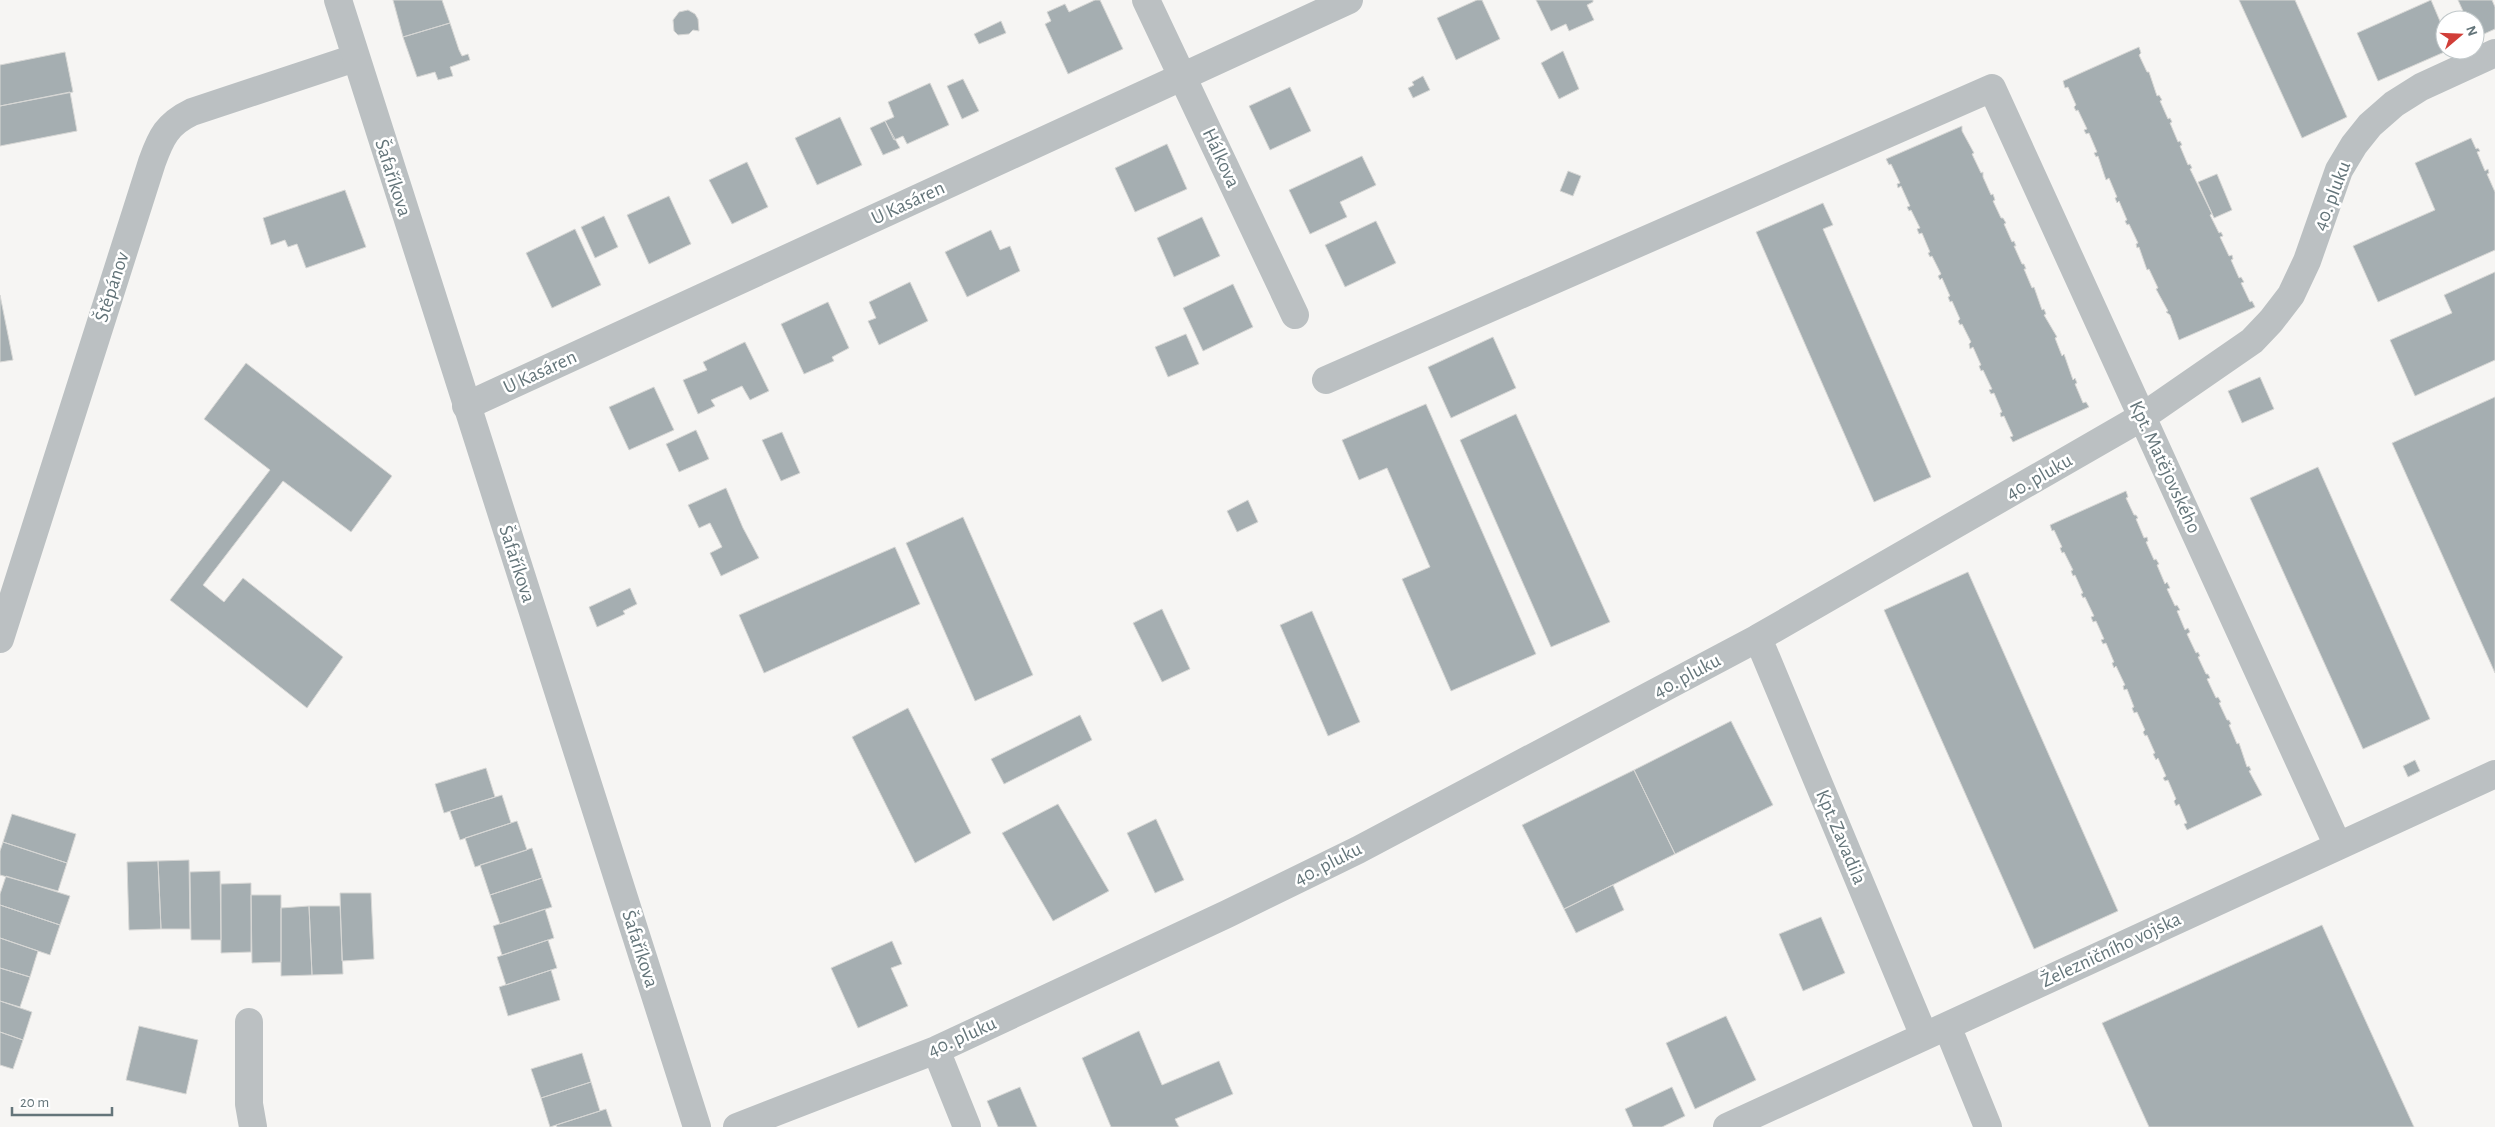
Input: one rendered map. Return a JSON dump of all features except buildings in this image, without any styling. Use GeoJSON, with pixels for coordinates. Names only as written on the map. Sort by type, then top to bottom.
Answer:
{"type":"FeatureCollection","features":[{"type":"Feature","properties":{"kind":"street","name":"Šafaříkova"},"geometry":{"type":"LineString","coordinates":[[338,0],[697,1127]]}},
{"type":"Feature","properties":{"kind":"street","name":"Hálkova"},"geometry":{"type":"LineString","coordinates":[[1146,0],[1295,315]]}},
{"type":"Feature","properties":{"kind":"street","name":"U Kasáren"},"geometry":{"type":"LineString","coordinates":[[466,406],[1349,0]]}},
{"type":"Feature","properties":{"kind":"street","name":"40. pluku"},"geometry":{"type":"LineString","coordinates":[[737,1127],[936,1050],[1227,914],[1358,850],[1758,638],[2142,417],[2252,341],[2271,321],[2291,295],[2307,261],[2339,170],[2354,145],[2370,125],[2394,104],[2421,87],[2495,52]]}},
{"type":"Feature","properties":{"kind":"street","name":"Štěpánov"},"geometry":{"type":"LineString","coordinates":[[0,639],[152,162],[165,133],[170,125],[192,112],[355,58]]}},
{"type":"Feature","properties":{"kind":"street","name":"Kpt. Matějovského"},"geometry":{"type":"LineString","coordinates":[[1326,380],[1992,88],[2338,846]]}},
{"type":"Feature","properties":{"kind":"street","name":"Kpt. Zavadila"},"geometry":{"type":"LineString","coordinates":[[1758,638],[1935,1031],[1988,1127]]}},
{"type":"Feature","properties":{"kind":"street","name":"Železničního vojska"},"geometry":{"type":"LineString","coordinates":[[1727,1127],[2495,774]]}},
{"type":"Feature","properties":{"kind":"street"},"geometry":{"type":"LineString","coordinates":[[249,1022],[249,1104],[253,1127]]}},
{"type":"Feature","properties":{"kind":"street"},"geometry":{"type":"LineString","coordinates":[[936,1050],[967,1127]]}}]}
